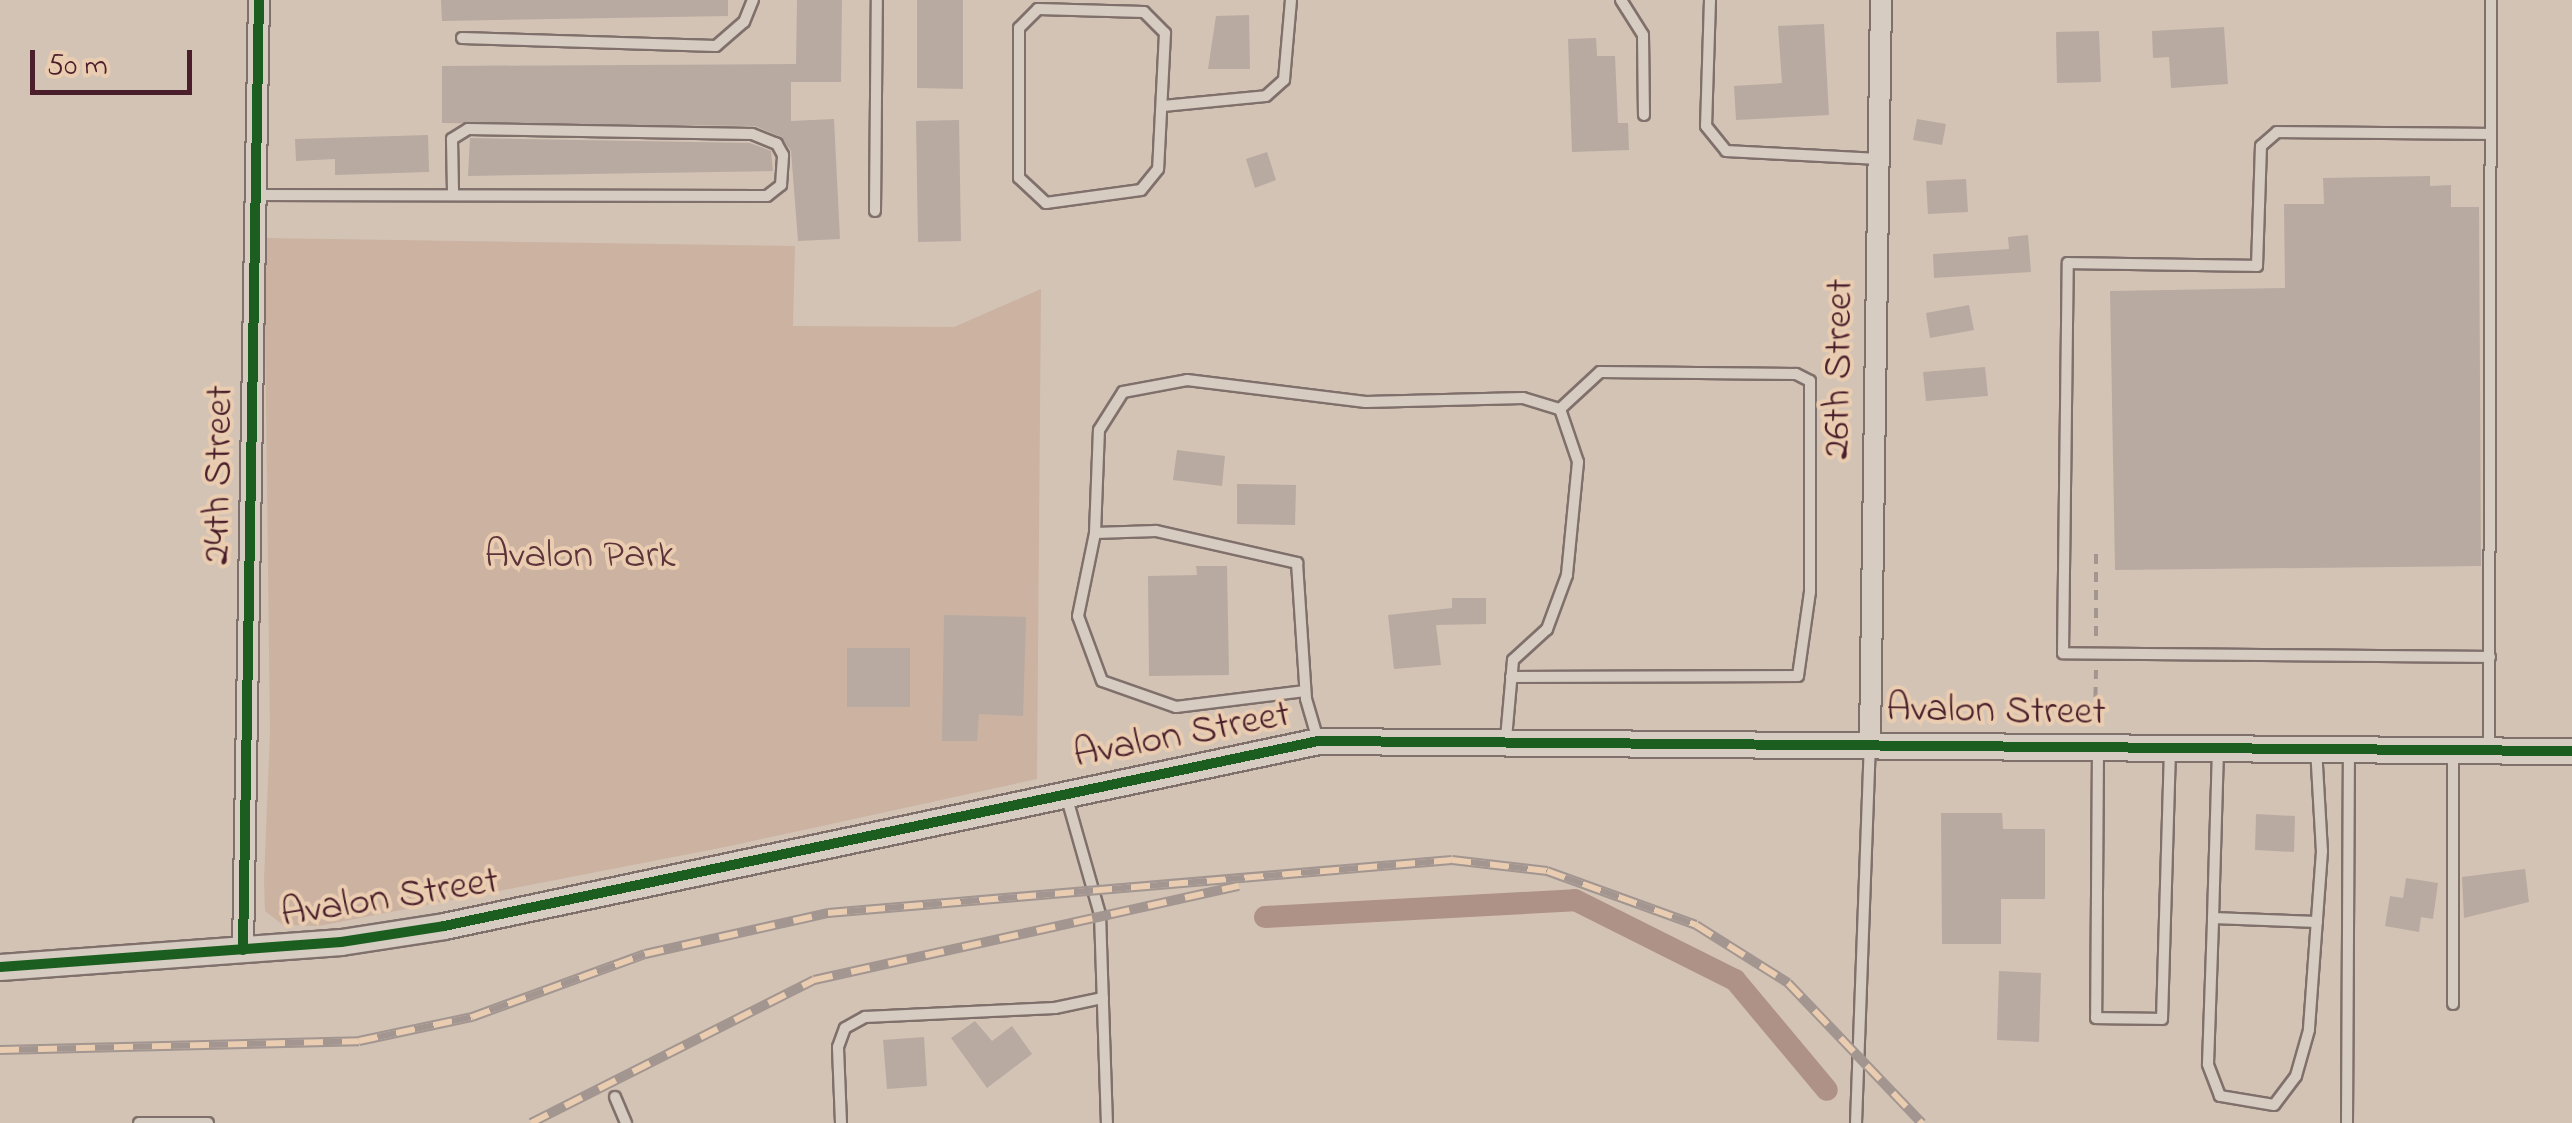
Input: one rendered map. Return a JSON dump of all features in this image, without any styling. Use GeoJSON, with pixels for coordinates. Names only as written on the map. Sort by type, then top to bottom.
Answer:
{"type":"FeatureCollection","features":[{"type":"Feature","properties":{"kind":"street","name":"24th Street"},"geometry":{"type":"LineString","coordinates":[[244,950],[259,0]]}},
{"type":"Feature","properties":{"kind":"street","name":"26th Street"},"geometry":{"type":"LineString","coordinates":[[1870,740],[1881,0]]}},
{"type":"Feature","properties":{"kind":"street","name":"Avalon Street"},"geometry":{"type":"LineString","coordinates":[[0,967],[244,950],[444,926],[1064,789],[1318,741],[1870,740],[2572,750]]}},
{"type":"Feature","properties":{"kind":"lane"},"geometry":{"type":"LineString","coordinates":[[462,38],[716,46],[744,22],[753,0]]}},
{"type":"Feature","properties":{"kind":"lane"},"geometry":{"type":"LineString","coordinates":[[874,211],[877,0]]}},
{"type":"Feature","properties":{"kind":"lane"},"geometry":{"type":"LineString","coordinates":[[1163,106],[1266,96],[1284,80],[1291,0]]}},
{"type":"Feature","properties":{"kind":"lane"},"geometry":{"type":"LineString","coordinates":[[1621,0],[1643,36],[1644,114]]}},
{"type":"Feature","properties":{"kind":"lane"},"geometry":{"type":"LineString","coordinates":[[1710,0],[1706,126],[1726,151],[1878,159]]}},
{"type":"Feature","properties":{"kind":"lane"},"geometry":{"type":"LineString","coordinates":[[2489,749],[2492,0]]}},
{"type":"Feature","properties":{"kind":"lane"},"geometry":{"type":"LineString","coordinates":[[1038,8],[1144,12],[1165,33],[1163,106],[1158,169],[1141,190],[1046,202],[1019,178],[1019,28],[1038,8]]}},
{"type":"Feature","properties":{"kind":"lane"},"geometry":{"type":"LineString","coordinates":[[254,195],[767,196],[781,184],[782,156],[778,144],[752,134],[468,129],[452,139],[453,194]]}},
{"type":"Feature","properties":{"kind":"lane"},"geometry":{"type":"LineString","coordinates":[[2490,658],[2064,653],[2068,263],[2257,266],[2261,146],[2277,132],[2491,134]]}},
{"type":"Feature","properties":{"kind":"lane"},"geometry":{"type":"LineString","coordinates":[[1511,678],[1798,676],[1810,592],[1810,381],[1796,374],[1600,372],[1560,409]]}},
{"type":"Feature","properties":{"kind":"lane"},"geometry":{"type":"LineString","coordinates":[[1305,691],[1176,707],[1102,681],[1078,616],[1095,533],[1099,430],[1123,392],[1187,380],[1366,402],[1523,398],[1560,409]]}},
{"type":"Feature","properties":{"kind":"lane"},"geometry":{"type":"LineString","coordinates":[[1506,738],[1513,660],[1546,629],[1567,575],[1578,462],[1560,409]]}},
{"type":"Feature","properties":{"kind":"lane"},"geometry":{"type":"LineString","coordinates":[[1095,533],[1156,532],[1297,563],[1305,691],[1318,741]]}},
{"type":"Feature","properties":{"kind":"lane"},"geometry":{"type":"LineString","coordinates":[[1856,1123],[1870,740]]}},
{"type":"Feature","properties":{"kind":"lane"},"geometry":{"type":"LineString","coordinates":[[2098,744],[2096,1018],[2145,1019],[2162,1019],[2170,744]]}},
{"type":"Feature","properties":{"kind":"lane"},"geometry":{"type":"LineString","coordinates":[[2218,745],[2208,1064],[2220,1096],[2243,1106],[2274,1105],[2296,1076],[2309,1030],[2316,922],[2316,747]]}},
{"type":"Feature","properties":{"kind":"lane"},"geometry":{"type":"LineString","coordinates":[[2347,1123],[2349,748]]}},
{"type":"Feature","properties":{"kind":"lane"},"geometry":{"type":"LineString","coordinates":[[2453,749],[2453,1004]]}},
{"type":"Feature","properties":{"kind":"lane"},"geometry":{"type":"LineString","coordinates":[[1064,789],[1100,914],[1107,1123]]}},
{"type":"Feature","properties":{"kind":"lane"},"geometry":{"type":"LineString","coordinates":[[2213,918],[2316,922]]}},
{"type":"Feature","properties":{"kind":"lane"},"geometry":{"type":"LineString","coordinates":[[841,1123],[838,1047],[845,1028],[865,1016],[1054,1008],[1103,998]]}},
{"type":"Feature","properties":{"kind":"lane"},"geometry":{"type":"LineString","coordinates":[[615,1097],[626,1123]]}},
{"type":"Feature","properties":{"kind":"lane"},"geometry":{"type":"LineString","coordinates":[[139,1123],[208,1123]]}},
{"type":"Feature","properties":{"kind":"path"},"geometry":{"type":"LineString","coordinates":[[2096,551],[2096,715]]}},
{"type":"Feature","properties":{"kind":"green space","name":"Avalon Park"},"geometry":{"type":"Polygon","coordinates":[[[264,238],[795,246],[793,326],[954,327],[1041,289],[1037,779],[730,846],[319,926],[283,925],[265,911],[264,880],[270,733],[264,238]]]}},
{"type":"Feature","properties":{"kind":"building"},"geometry":{"type":"Polygon","coordinates":[[[441,0],[728,0],[728,16],[442,21],[441,0]]]}},
{"type":"Feature","properties":{"kind":"building"},"geometry":{"type":"Polygon","coordinates":[[[797,0],[842,0],[841,82],[791,82],[791,121],[834,119],[840,239],[798,241],[791,151],[781,137],[755,126],[442,123],[442,66],[796,64],[797,0]]]}},
{"type":"Feature","properties":{"kind":"building"},"geometry":{"type":"Polygon","coordinates":[[[917,0],[963,0],[963,89],[917,88],[917,0]]]}},
{"type":"Feature","properties":{"kind":"building"},"geometry":{"type":"Polygon","coordinates":[[[1249,15],[1250,69],[1208,69],[1216,16],[1249,15]]]}},
{"type":"Feature","properties":{"kind":"building"},"geometry":{"type":"Polygon","coordinates":[[[1824,24],[1829,115],[1736,120],[1734,86],[1782,83],[1778,26],[1824,24]]]}},
{"type":"Feature","properties":{"kind":"building"},"geometry":{"type":"Polygon","coordinates":[[[2224,27],[2228,84],[2171,88],[2169,57],[2153,58],[2152,31],[2224,27]]]}},
{"type":"Feature","properties":{"kind":"building"},"geometry":{"type":"Polygon","coordinates":[[[2099,31],[2101,82],[2057,83],[2056,32],[2099,31]]]}},
{"type":"Feature","properties":{"kind":"building"},"geometry":{"type":"Polygon","coordinates":[[[1596,38],[1597,56],[1615,56],[1618,123],[1628,123],[1629,150],[1572,152],[1568,39],[1596,38]]]}},
{"type":"Feature","properties":{"kind":"building"},"geometry":{"type":"Polygon","coordinates":[[[1917,119],[1946,124],[1942,145],[1913,140],[1917,119]]]}},
{"type":"Feature","properties":{"kind":"building"},"geometry":{"type":"Polygon","coordinates":[[[959,120],[961,241],[918,242],[916,121],[959,120]]]}},
{"type":"Feature","properties":{"kind":"building"},"geometry":{"type":"Polygon","coordinates":[[[428,135],[429,172],[335,175],[335,159],[296,161],[295,139],[428,135]]]}},
{"type":"Feature","properties":{"kind":"building"},"geometry":{"type":"Polygon","coordinates":[[[470,138],[750,143],[771,151],[773,171],[468,176],[470,138]]]}},
{"type":"Feature","properties":{"kind":"building"},"geometry":{"type":"Polygon","coordinates":[[[1267,152],[1276,180],[1255,188],[1246,159],[1267,152]]]}},
{"type":"Feature","properties":{"kind":"building"},"geometry":{"type":"Polygon","coordinates":[[[2430,176],[2430,186],[2451,185],[2451,207],[2479,207],[2481,566],[2115,570],[2110,291],[2285,288],[2284,204],[2324,204],[2323,178],[2430,176]]]}},
{"type":"Feature","properties":{"kind":"building"},"geometry":{"type":"Polygon","coordinates":[[[1966,179],[1968,212],[1928,214],[1926,181],[1966,179]]]}},
{"type":"Feature","properties":{"kind":"building"},"geometry":{"type":"Polygon","coordinates":[[[2028,235],[2031,272],[1934,278],[1933,254],[2009,249],[2008,237],[2028,235]]]}},
{"type":"Feature","properties":{"kind":"building"},"geometry":{"type":"Polygon","coordinates":[[[1969,305],[1974,330],[1930,338],[1926,313],[1969,305]]]}},
{"type":"Feature","properties":{"kind":"building"},"geometry":{"type":"Polygon","coordinates":[[[1985,367],[1988,396],[1926,401],[1923,372],[1985,367]]]}},
{"type":"Feature","properties":{"kind":"building"},"geometry":{"type":"Polygon","coordinates":[[[1177,450],[1225,456],[1222,486],[1173,480],[1177,450]]]}},
{"type":"Feature","properties":{"kind":"building"},"geometry":{"type":"Polygon","coordinates":[[[1237,484],[1296,485],[1295,525],[1237,524],[1237,484]]]}},
{"type":"Feature","properties":{"kind":"building"},"geometry":{"type":"Polygon","coordinates":[[[1196,566],[1227,566],[1229,675],[1149,676],[1148,576],[1197,575],[1196,566]]]}},
{"type":"Feature","properties":{"kind":"building"},"geometry":{"type":"Polygon","coordinates":[[[1452,598],[1486,598],[1486,624],[1436,625],[1441,665],[1394,669],[1388,615],[1452,608],[1452,598]]]}},
{"type":"Feature","properties":{"kind":"building"},"geometry":{"type":"Polygon","coordinates":[[[944,615],[1026,617],[1023,716],[979,714],[977,741],[942,741],[944,615]]]}},
{"type":"Feature","properties":{"kind":"building"},"geometry":{"type":"Polygon","coordinates":[[[847,648],[910,648],[910,707],[847,707],[847,648]]]}},
{"type":"Feature","properties":{"kind":"building"},"geometry":{"type":"Polygon","coordinates":[[[1941,813],[2002,813],[2003,829],[2045,829],[2045,899],[2001,899],[2001,944],[1942,944],[1941,813]]]}},
{"type":"Feature","properties":{"kind":"building"},"geometry":{"type":"Polygon","coordinates":[[[2256,814],[2295,816],[2294,852],[2255,850],[2256,814]]]}},
{"type":"Feature","properties":{"kind":"building"},"geometry":{"type":"Polygon","coordinates":[[[2525,869],[2529,902],[2464,918],[2462,877],[2525,869]]]}},
{"type":"Feature","properties":{"kind":"building"},"geometry":{"type":"Polygon","coordinates":[[[2406,878],[2438,883],[2433,919],[2421,917],[2419,932],[2385,926],[2390,896],[2403,898],[2406,878]]]}},
{"type":"Feature","properties":{"kind":"building"},"geometry":{"type":"Polygon","coordinates":[[[1999,971],[2041,973],[2039,1042],[1997,1040],[1999,971]]]}},
{"type":"Feature","properties":{"kind":"building"},"geometry":{"type":"Polygon","coordinates":[[[975,1021],[992,1041],[1012,1026],[1032,1054],[987,1088],[951,1038],[975,1021]]]}},
{"type":"Feature","properties":{"kind":"building"},"geometry":{"type":"Polygon","coordinates":[[[924,1037],[927,1086],[887,1089],[883,1040],[924,1037]]]}},
{"type":"Feature","properties":{"kind":"waterway"},"geometry":{"type":"LineString","coordinates":[[1265,917],[1575,900],[1735,980],[1827,1090]]}},
{"type":"Feature","properties":{"kind":"railway"},"geometry":{"type":"LineString","coordinates":[[0,1050],[359,1041],[472,1017],[645,954],[828,913],[1452,860],[1547,871],[1696,925],[1788,983],[1922,1123]]}},
{"type":"Feature","properties":{"kind":"railway"},"geometry":{"type":"LineString","coordinates":[[531,1123],[814,980],[1239,886]]}},
{"type":"Feature","properties":{"kind":"cycle path"},"geometry":{"type":"LineString","coordinates":[[243,950],[259,0]]}},
{"type":"Feature","properties":{"kind":"cycle path"},"geometry":{"type":"LineString","coordinates":[[0,967],[341,942],[444,926],[1318,741],[2572,751]]}}]}
